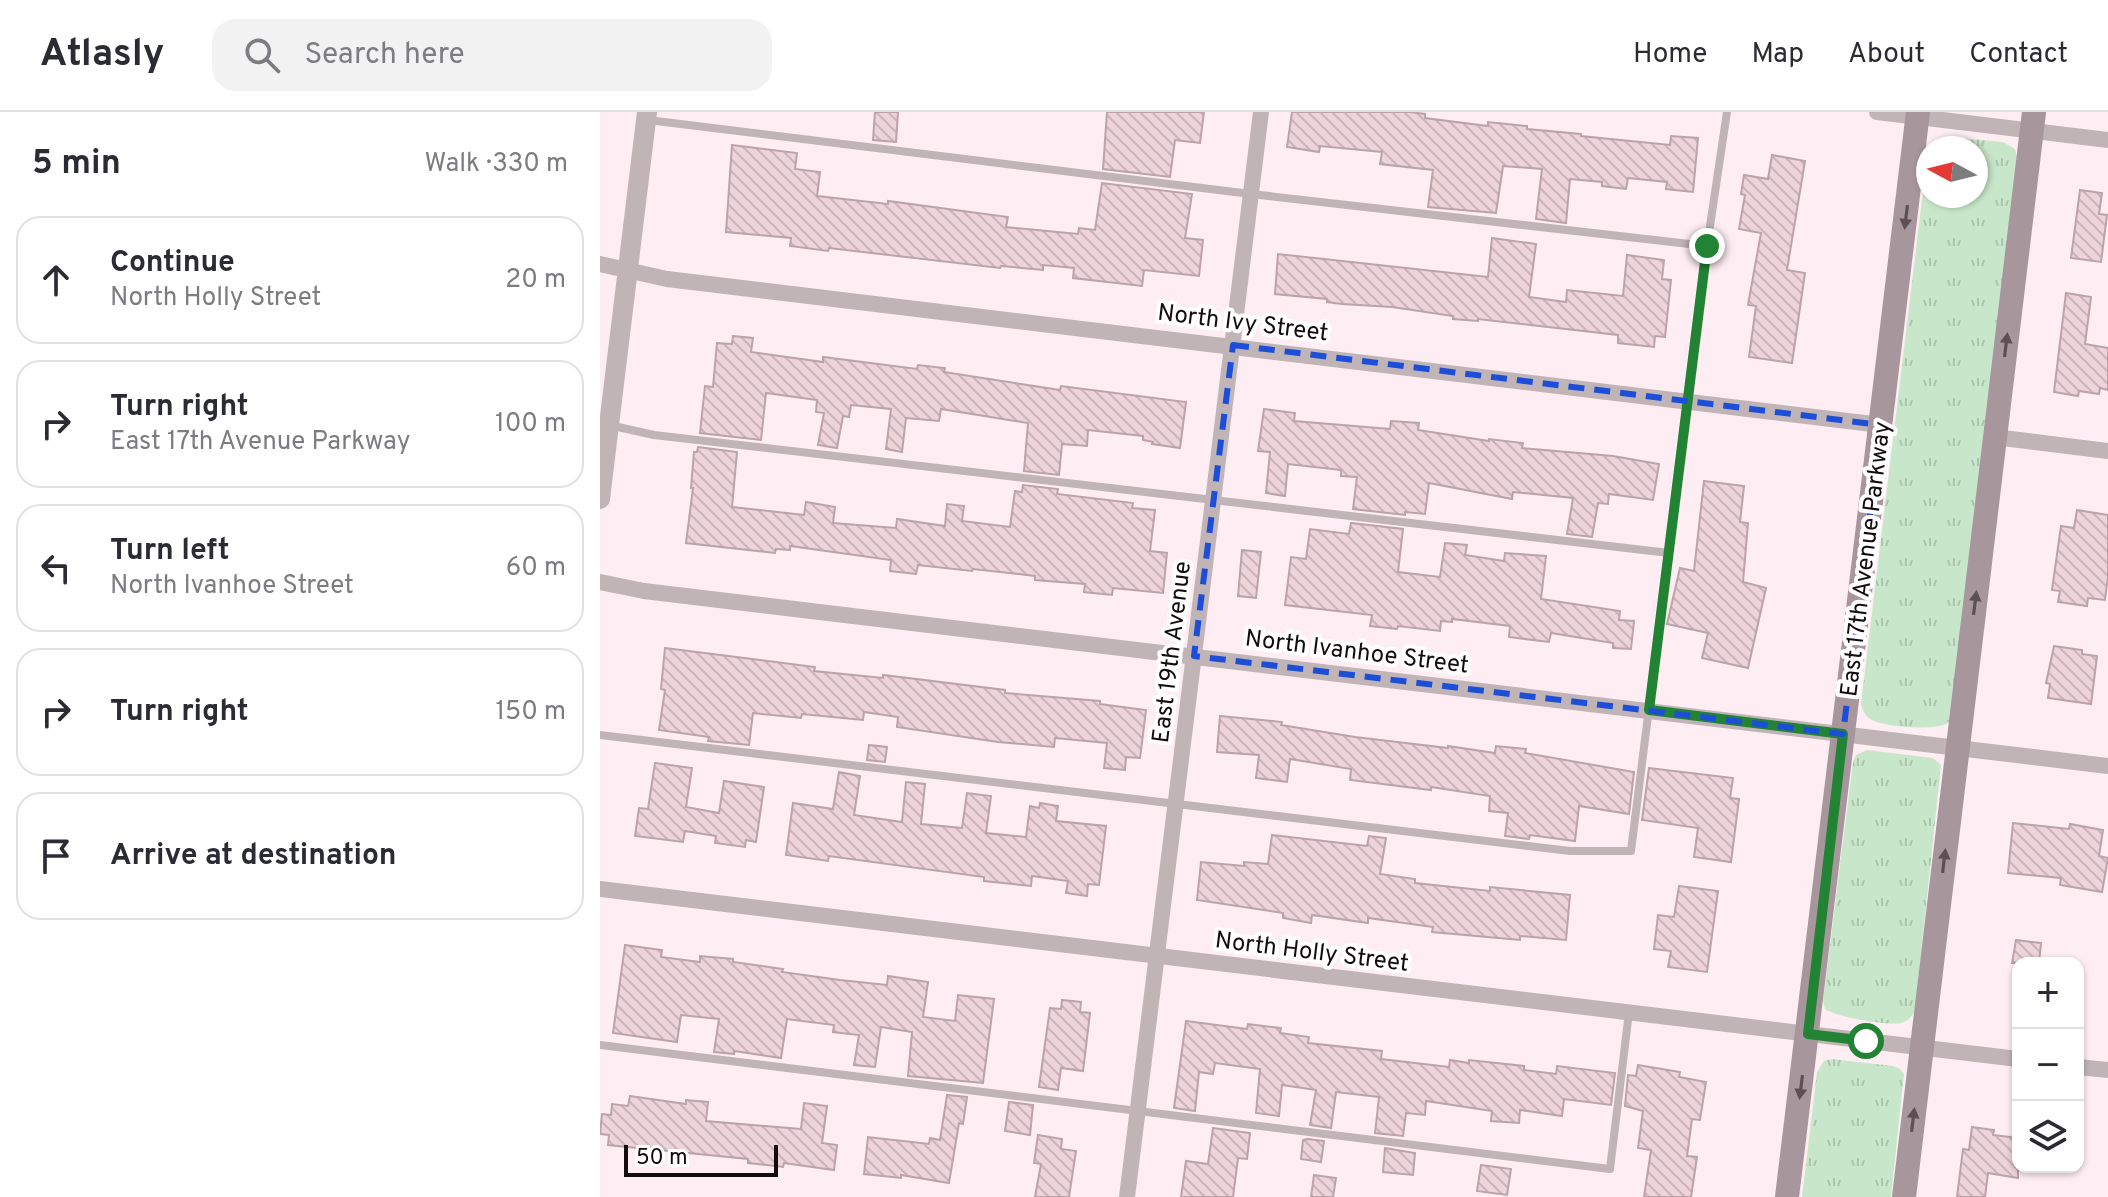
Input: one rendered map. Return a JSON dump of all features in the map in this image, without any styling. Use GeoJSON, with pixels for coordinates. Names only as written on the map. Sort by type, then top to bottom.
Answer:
{"type":"FeatureCollection","features":[{"type":"Feature","properties":{"kind":"main road","name":"East 17th Avenue Parkway"},"geometry":{"type":"LineString","coordinates":[[1787,1197],[1918,115]]}},
{"type":"Feature","properties":{"kind":"main road"},"geometry":{"type":"LineString","coordinates":[[1904,1197],[2033,122]]}},
{"type":"Feature","properties":{"kind":"street","name":"East 19th Avenue"},"geometry":{"type":"LineString","coordinates":[[1127,1197],[1261,112]]}},
{"type":"Feature","properties":{"kind":"street"},"geometry":{"type":"LineString","coordinates":[[1877,112],[2033,122],[2108,140]]}},
{"type":"Feature","properties":{"kind":"street"},"geometry":{"type":"LineString","coordinates":[[600,499],[604,424],[628,270],[646,116]]}},
{"type":"Feature","properties":{"kind":"street","name":"North Ivy Street"},"geometry":{"type":"LineString","coordinates":[[600,264],[667,279],[1881,425]]}},
{"type":"Feature","properties":{"kind":"street"},"geometry":{"type":"LineString","coordinates":[[1995,437],[2108,451]]}},
{"type":"Feature","properties":{"kind":"street","name":"North Ivanhoe Street"},"geometry":{"type":"LineString","coordinates":[[600,582],[644,591],[2108,766]]}},
{"type":"Feature","properties":{"kind":"street","name":"North Holly Street"},"geometry":{"type":"LineString","coordinates":[[600,889],[2012,1058]]}},
{"type":"Feature","properties":{"kind":"street"},"geometry":{"type":"LineString","coordinates":[[2084,1068],[2108,1070]]}},
{"type":"Feature","properties":{"kind":"lane"},"geometry":{"type":"LineString","coordinates":[[600,735],[1570,851],[1631,851],[1707,246],[1727,112]]}},
{"type":"Feature","properties":{"kind":"lane"},"geometry":{"type":"LineString","coordinates":[[646,116],[1251,194],[1707,246]]}},
{"type":"Feature","properties":{"kind":"lane"},"geometry":{"type":"LineString","coordinates":[[604,424],[654,435],[1669,553]]}},
{"type":"Feature","properties":{"kind":"lane"},"geometry":{"type":"LineString","coordinates":[[600,1045],[1610,1169],[1629,1012]]}},
{"type":"Feature","properties":{"kind":"highlighted area"},"geometry":{"type":"Polygon","coordinates":[[[1233,345],[1881,425],[1843,734],[1194,656],[1233,345]]]}},
{"type":"Feature","properties":{"kind":"green space"},"geometry":{"type":"Polygon","coordinates":[[[1988,141],[2003,142],[2015,149],[2017,157],[1952,715],[1948,723],[1933,727],[1887,725],[1868,717],[1861,704],[1921,208],[1988,208],[1988,141]]]}},
{"type":"Feature","properties":{"kind":"green space"},"geometry":{"type":"Polygon","coordinates":[[[1867,750],[1933,758],[1941,765],[1915,1010],[1906,1021],[1894,1024],[1840,1015],[1825,1009],[1823,1001],[1853,762],[1856,755],[1867,750]]]}},
{"type":"Feature","properties":{"kind":"green space"},"geometry":{"type":"Polygon","coordinates":[[[1832,1059],[1893,1066],[1904,1074],[1891,1197],[1802,1197],[1817,1072],[1824,1061],[1832,1059]]]}},
{"type":"Feature","properties":{"kind":"building"},"geometry":{"type":"Polygon","coordinates":[[[875,112],[898,112],[896,142],[873,140],[875,112]]]}},
{"type":"Feature","properties":{"kind":"building"},"geometry":{"type":"Polygon","coordinates":[[[1107,112],[1204,112],[1200,143],[1175,140],[1170,177],[1103,169],[1107,112]]]}},
{"type":"Feature","properties":{"kind":"building"},"geometry":{"type":"Polygon","coordinates":[[[1292,112],[1410,112],[1425,114],[1425,118],[1488,126],[1488,122],[1527,126],[1527,129],[1670,145],[1671,136],[1698,138],[1693,192],[1666,189],[1667,182],[1628,178],[1626,189],[1602,186],[1602,182],[1570,179],[1566,223],[1536,219],[1542,169],[1503,166],[1496,213],[1428,207],[1433,170],[1380,164],[1382,152],[1320,146],[1319,152],[1287,147],[1292,112]]]}},
{"type":"Feature","properties":{"kind":"building"},"geometry":{"type":"Polygon","coordinates":[[[732,145],[797,153],[795,169],[820,172],[817,196],[888,204],[888,201],[1008,217],[1006,227],[1078,234],[1079,228],[1095,230],[1102,183],[1192,194],[1185,238],[1203,240],[1199,276],[1144,270],[1142,286],[1073,278],[1074,268],[1043,265],[1043,270],[1000,268],[829,248],[828,251],[790,246],[791,238],[726,232],[732,145]]]}},
{"type":"Feature","properties":{"kind":"building"},"geometry":{"type":"Polygon","coordinates":[[[1772,155],[1805,161],[1787,270],[1805,273],[1792,363],[1749,357],[1756,306],[1748,305],[1761,233],[1739,229],[1745,195],[1741,194],[1744,175],[1768,179],[1772,155]]]}},
{"type":"Feature","properties":{"kind":"building"},"geometry":{"type":"Polygon","coordinates":[[[2080,190],[2102,193],[2099,214],[2107,215],[2101,262],[2071,258],[2080,190]]]}},
{"type":"Feature","properties":{"kind":"building"},"geometry":{"type":"Polygon","coordinates":[[[1492,238],[1536,244],[1529,297],[1566,302],[1567,290],[1623,296],[1627,255],[1664,260],[1662,279],[1671,280],[1665,337],[1655,336],[1654,347],[1618,343],[1618,335],[1478,319],[1453,319],[1453,316],[1392,307],[1342,304],[1327,302],[1327,299],[1275,294],[1278,254],[1488,277],[1492,238]]]}},
{"type":"Feature","properties":{"kind":"building"},"geometry":{"type":"Polygon","coordinates":[[[2066,293],[2091,297],[2085,344],[2108,348],[2108,390],[2100,388],[2099,394],[2079,391],[2078,396],[2054,392],[2066,293]]]}},
{"type":"Feature","properties":{"kind":"building"},"geometry":{"type":"Polygon","coordinates":[[[733,336],[753,338],[751,352],[823,362],[823,357],[917,369],[918,365],[945,368],[944,372],[1060,390],[1061,386],[1186,402],[1180,448],[1152,444],[1143,440],[1143,436],[1088,430],[1087,446],[1062,444],[1059,475],[1024,471],[1028,423],[941,409],[939,421],[906,418],[902,452],[886,449],[891,409],[851,405],[849,417],[843,416],[837,448],[818,445],[824,413],[816,412],[817,400],[766,393],[761,440],[700,433],[705,386],[713,387],[717,343],[732,344],[733,336]]]}},
{"type":"Feature","properties":{"kind":"building"},"geometry":{"type":"Polygon","coordinates":[[[1264,409],[1295,413],[1294,421],[1390,429],[1391,421],[1419,423],[1418,430],[1523,443],[1522,448],[1613,456],[1659,464],[1653,500],[1609,494],[1608,504],[1598,503],[1592,537],[1567,534],[1573,498],[1513,492],[1512,499],[1429,483],[1425,514],[1353,509],[1357,477],[1341,476],[1341,470],[1288,464],[1285,496],[1266,493],[1270,452],[1258,451],[1264,409]]]}},
{"type":"Feature","properties":{"kind":"building"},"geometry":{"type":"Polygon","coordinates":[[[698,447],[737,452],[732,507],[804,515],[806,502],[835,507],[833,523],[896,528],[897,519],[945,526],[947,504],[964,506],[962,521],[1010,527],[1015,491],[1022,492],[1023,485],[1058,489],[1057,494],[1133,503],[1132,508],[1155,510],[1150,551],[1167,553],[1163,593],[1113,588],[1112,595],[1084,592],[1085,584],[1035,580],[1035,576],[973,569],[918,565],[916,574],[890,571],[891,560],[790,546],[790,550],[776,549],[775,553],[686,543],[694,452],[698,447]]]}},
{"type":"Feature","properties":{"kind":"building"},"geometry":{"type":"Polygon","coordinates":[[[1704,481],[1744,486],[1740,522],[1748,523],[1743,582],[1766,588],[1748,668],[1702,658],[1708,633],[1667,624],[1680,568],[1694,571],[1704,481]]]}},
{"type":"Feature","properties":{"kind":"building"},"geometry":{"type":"Polygon","coordinates":[[[2077,510],[2108,515],[2105,600],[2088,598],[2087,606],[2058,602],[2060,591],[2052,590],[2061,526],[2074,528],[2077,510]]]}},
{"type":"Feature","properties":{"kind":"building"},"geometry":{"type":"Polygon","coordinates":[[[1351,523],[1403,529],[1398,572],[1440,577],[1445,543],[1467,545],[1465,555],[1504,561],[1505,553],[1546,556],[1541,599],[1620,611],[1619,620],[1634,621],[1631,649],[1613,648],[1613,643],[1551,633],[1549,642],[1509,637],[1510,626],[1452,619],[1452,622],[1441,621],[1440,631],[1370,626],[1372,615],[1285,605],[1291,557],[1306,559],[1310,529],[1349,534],[1351,523]]]}},
{"type":"Feature","properties":{"kind":"building"},"geometry":{"type":"Polygon","coordinates":[[[1242,550],[1261,552],[1256,598],[1238,596],[1242,550]]]}},
{"type":"Feature","properties":{"kind":"building"},"geometry":{"type":"Polygon","coordinates":[[[2054,646],[2082,650],[2082,654],[2097,656],[2091,704],[2048,698],[2050,684],[2046,683],[2054,646]]]}},
{"type":"Feature","properties":{"kind":"building"},"geometry":{"type":"Polygon","coordinates":[[[665,648],[815,667],[814,671],[883,678],[883,675],[1005,690],[1005,693],[1100,701],[1100,704],[1146,710],[1140,758],[1126,757],[1125,770],[1104,768],[1107,743],[1055,738],[1054,747],[998,742],[897,727],[898,717],[864,712],[863,720],[753,713],[749,745],[708,741],[709,737],[659,730],[665,690],[661,689],[665,648]]]}},
{"type":"Feature","properties":{"kind":"building"},"geometry":{"type":"Polygon","coordinates":[[[1220,716],[1282,722],[1281,725],[1355,737],[1448,748],[1495,753],[1496,746],[1526,749],[1525,753],[1634,772],[1629,814],[1579,806],[1575,841],[1530,835],[1529,839],[1505,836],[1508,813],[1489,811],[1490,796],[1350,780],[1351,769],[1290,759],[1287,782],[1256,778],[1259,755],[1217,752],[1220,716]]]}},
{"type":"Feature","properties":{"kind":"building"},"geometry":{"type":"Polygon","coordinates":[[[869,745],[887,747],[885,762],[867,760],[869,745]]]}},
{"type":"Feature","properties":{"kind":"building"},"geometry":{"type":"Polygon","coordinates":[[[655,763],[692,768],[686,807],[719,813],[724,781],[764,787],[756,842],[746,840],[745,847],[715,843],[716,836],[685,831],[683,842],[635,836],[639,808],[648,809],[655,763]]]}},
{"type":"Feature","properties":{"kind":"building"},"geometry":{"type":"Polygon","coordinates":[[[1649,768],[1733,778],[1730,798],[1739,799],[1731,862],[1694,857],[1698,828],[1642,820],[1649,768]]]}},
{"type":"Feature","properties":{"kind":"building"},"geometry":{"type":"Polygon","coordinates":[[[839,772],[860,776],[854,815],[902,822],[906,782],[925,784],[921,824],[962,828],[967,793],[991,796],[986,833],[1026,837],[1030,806],[1039,808],[1040,803],[1058,806],[1056,821],[1106,826],[1099,885],[1088,884],[1087,896],[1066,893],[1068,881],[1032,876],[1031,886],[829,856],[828,861],[786,855],[793,803],[833,809],[839,772]]]}},
{"type":"Feature","properties":{"kind":"building"},"geometry":{"type":"Polygon","coordinates":[[[2013,823],[2069,829],[2070,824],[2103,830],[2099,856],[2108,858],[2102,892],[2060,885],[2061,878],[2008,873],[2013,823]]]}},
{"type":"Feature","properties":{"kind":"building"},"geometry":{"type":"Polygon","coordinates":[[[1272,835],[1367,846],[1369,836],[1386,838],[1380,874],[1415,879],[1415,883],[1570,895],[1566,940],[1520,936],[1520,940],[1432,932],[1433,927],[1368,918],[1368,923],[1312,915],[1311,923],[1283,918],[1283,913],[1197,900],[1201,862],[1244,866],[1244,862],[1268,864],[1272,835]]]}},
{"type":"Feature","properties":{"kind":"building"},"geometry":{"type":"Polygon","coordinates":[[[1679,886],[1718,891],[1707,972],[1668,967],[1671,951],[1654,949],[1658,915],[1674,917],[1679,886]]]}},
{"type":"Feature","properties":{"kind":"building"},"geometry":{"type":"Polygon","coordinates":[[[2016,940],[2041,943],[2040,957],[2013,957],[2016,940]]]}},
{"type":"Feature","properties":{"kind":"building"},"geometry":{"type":"Polygon","coordinates":[[[625,945],[662,950],[661,957],[700,962],[700,956],[733,959],[733,962],[783,969],[782,972],[840,980],[887,985],[888,976],[928,982],[923,1017],[955,1021],[958,995],[994,999],[983,1083],[908,1076],[912,1032],[881,1027],[875,1067],[854,1065],[859,1035],[833,1032],[834,1025],[787,1019],[781,1058],[734,1051],[734,1054],[714,1052],[719,1019],[681,1015],[677,1042],[613,1033],[625,945]]]}},
{"type":"Feature","properties":{"kind":"building"},"geometry":{"type":"Polygon","coordinates":[[[1062,1000],[1081,1002],[1080,1012],[1090,1013],[1083,1071],[1061,1068],[1058,1090],[1039,1087],[1050,1008],[1061,1009],[1062,1000]]]}},
{"type":"Feature","properties":{"kind":"building"},"geometry":{"type":"Polygon","coordinates":[[[1186,1021],[1247,1029],[1248,1024],[1281,1028],[1280,1033],[1309,1037],[1308,1043],[1382,1051],[1381,1059],[1449,1067],[1450,1060],[1469,1063],[1469,1060],[1524,1066],[1524,1070],[1556,1074],[1557,1066],[1615,1073],[1611,1105],[1564,1099],[1562,1116],[1520,1110],[1519,1123],[1491,1121],[1492,1111],[1426,1101],[1425,1115],[1406,1113],[1403,1136],[1375,1133],[1379,1097],[1336,1092],[1331,1128],[1310,1125],[1316,1090],[1282,1085],[1279,1116],[1256,1113],[1260,1069],[1215,1063],[1213,1074],[1199,1072],[1195,1111],[1174,1108],[1186,1021]]]}},
{"type":"Feature","properties":{"kind":"building"},"geometry":{"type":"Polygon","coordinates":[[[1638,1065],[1680,1072],[1679,1077],[1706,1082],[1700,1120],[1692,1119],[1687,1156],[1697,1157],[1691,1197],[1644,1197],[1651,1150],[1638,1148],[1643,1111],[1625,1106],[1628,1075],[1636,1076],[1638,1065]]]}},
{"type":"Feature","properties":{"kind":"building"},"geometry":{"type":"Polygon","coordinates":[[[947,1095],[967,1097],[963,1124],[959,1123],[949,1183],[901,1175],[901,1178],[864,1174],[868,1137],[929,1144],[930,1138],[940,1140],[947,1095]]]}},
{"type":"Feature","properties":{"kind":"building"},"geometry":{"type":"Polygon","coordinates":[[[630,1096],[686,1104],[686,1100],[708,1102],[706,1121],[801,1129],[804,1103],[827,1106],[822,1143],[837,1145],[834,1170],[784,1163],[783,1167],[748,1163],[748,1159],[608,1145],[609,1135],[600,1134],[602,1114],[611,1115],[612,1104],[628,1106],[630,1096]]]}},
{"type":"Feature","properties":{"kind":"building"},"geometry":{"type":"Polygon","coordinates":[[[1009,1102],[1033,1105],[1030,1135],[1005,1131],[1009,1102]]]}},
{"type":"Feature","properties":{"kind":"building"},"geometry":{"type":"Polygon","coordinates":[[[1972,1127],[1994,1130],[1993,1135],[2012,1137],[2012,1173],[2018,1173],[2018,1178],[1988,1173],[1985,1197],[1957,1197],[1963,1149],[1969,1150],[1972,1127]]]}},
{"type":"Feature","properties":{"kind":"building"},"geometry":{"type":"Polygon","coordinates":[[[1213,1128],[1250,1133],[1247,1159],[1238,1158],[1233,1197],[1181,1197],[1186,1161],[1208,1164],[1213,1128]]]}},
{"type":"Feature","properties":{"kind":"building"},"geometry":{"type":"Polygon","coordinates":[[[1038,1135],[1062,1139],[1061,1149],[1076,1151],[1069,1197],[1035,1197],[1041,1164],[1034,1163],[1038,1135]]]}},
{"type":"Feature","properties":{"kind":"building"},"geometry":{"type":"Polygon","coordinates":[[[1303,1140],[1324,1141],[1321,1162],[1301,1159],[1303,1140]]]}},
{"type":"Feature","properties":{"kind":"building"},"geometry":{"type":"Polygon","coordinates":[[[1385,1148],[1415,1153],[1413,1175],[1383,1172],[1385,1148]]]}},
{"type":"Feature","properties":{"kind":"building"},"geometry":{"type":"Polygon","coordinates":[[[1481,1165],[1511,1169],[1507,1195],[1477,1191],[1481,1165]]]}},
{"type":"Feature","properties":{"kind":"building"},"geometry":{"type":"Polygon","coordinates":[[[1314,1175],[1336,1178],[1333,1197],[1311,1197],[1314,1175]]]}},
{"type":"Feature","properties":{"kind":"route"},"geometry":{"type":"LineString","coordinates":[[1707,246],[1649,710],[1843,734],[1808,1034],[1866,1041]]}}]}
